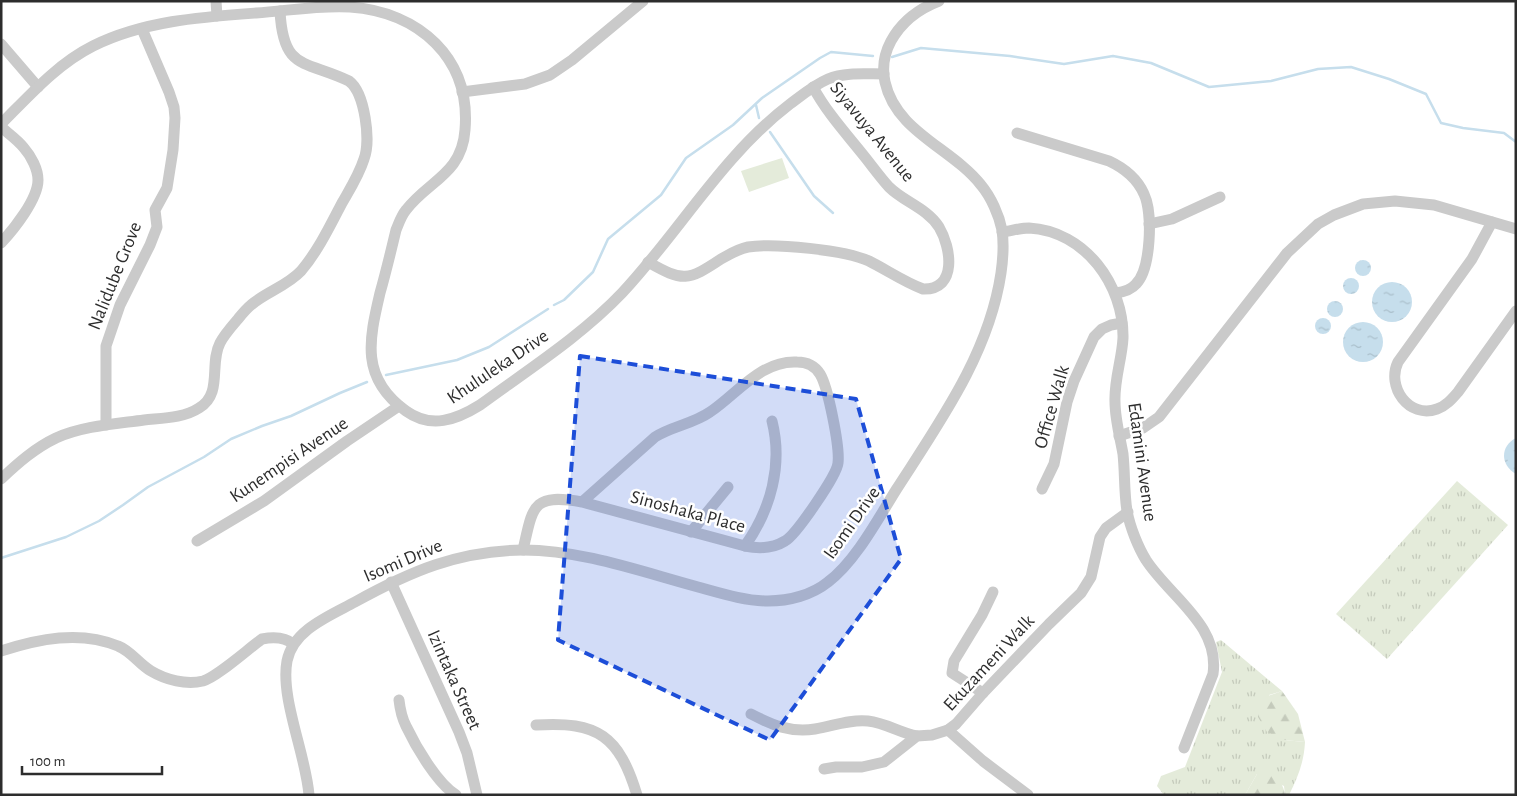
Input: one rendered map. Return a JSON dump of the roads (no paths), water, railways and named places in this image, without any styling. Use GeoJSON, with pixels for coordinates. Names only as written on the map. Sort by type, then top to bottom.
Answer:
{"type":"FeatureCollection","features":[{"type":"Feature","properties":{"kind":"street"},"geometry":{"type":"LineString","coordinates":[[216,1],[217,16]]}},
{"type":"Feature","properties":{"kind":"street"},"geometry":{"type":"LineString","coordinates":[[462,92],[525,84],[550,75],[572,60],[643,1]]}},
{"type":"Feature","properties":{"kind":"street"},"geometry":{"type":"LineString","coordinates":[[884,74],[884,56],[901,26],[916,12],[939,1]]}},
{"type":"Feature","properties":{"kind":"street","name":"Khululeka Drive"},"geometry":{"type":"LineString","coordinates":[[1,126],[38,87],[68,62],[93,46],[116,36],[174,21],[217,16],[349,7],[373,11],[396,18],[426,34],[436,43],[456,73],[462,92],[465,131],[457,159],[448,172],[413,202],[402,216],[396,230],[373,324],[370,348],[374,368],[381,384],[400,406],[415,416],[431,421],[444,422],[463,416],[480,405],[590,324],[623,292],[742,146],[778,114],[813,87],[830,78],[843,75],[884,74]]}},
{"type":"Feature","properties":{"kind":"street"},"geometry":{"type":"LineString","coordinates":[[1,479],[22,460],[56,438],[106,425],[184,414],[198,410],[206,404],[214,391],[215,363],[220,343],[251,304],[290,280],[306,265],[322,241],[364,159],[366,144],[362,99],[349,81],[302,62],[288,50],[283,39],[280,11]]}},
{"type":"Feature","properties":{"kind":"street","name":"Nalidube Grove"},"geometry":{"type":"LineString","coordinates":[[106,425],[106,346],[120,305],[157,227],[155,210],[167,188],[173,150],[174,107],[170,92],[142,29]]}},
{"type":"Feature","properties":{"kind":"street"},"geometry":{"type":"LineString","coordinates":[[1,44],[38,87]]}},
{"type":"Feature","properties":{"kind":"street","name":"Isomi Drive"},"geometry":{"type":"LineString","coordinates":[[293,644],[309,629],[324,619],[391,582],[417,570],[456,558],[485,553],[523,550],[554,552],[586,558],[752,600],[766,601],[796,598],[827,583],[856,552],[937,426],[967,375],[997,293],[1002,260],[1002,232],[993,206],[980,184],[965,168],[910,125],[897,110],[890,98],[884,74]]}},
{"type":"Feature","properties":{"kind":"street","name":"Siyavuya Avenue"},"geometry":{"type":"LineString","coordinates":[[648,262],[679,276],[687,277],[697,274],[735,250],[762,246],[784,247],[844,253],[858,257],[924,289],[937,287],[944,280],[948,273],[948,255],[947,245],[940,228],[926,213],[889,187],[825,108],[813,87]]}},
{"type":"Feature","properties":{"kind":"street"},"geometry":{"type":"LineString","coordinates":[[1,126],[24,148],[36,169],[38,180],[36,191],[25,212],[1,243]]}},
{"type":"Feature","properties":{"kind":"street"},"geometry":{"type":"LineString","coordinates":[[1017,133],[1084,152],[1122,167],[1133,177],[1144,194],[1147,202],[1149,224],[1143,273],[1135,286],[1116,293]]}},
{"type":"Feature","properties":{"kind":"street"},"geometry":{"type":"LineString","coordinates":[[1149,224],[1172,219],[1220,197]]}},
{"type":"Feature","properties":{"kind":"street"},"geometry":{"type":"LineString","coordinates":[[1119,436],[1143,428],[1159,417],[1287,252],[1318,224],[1348,208],[1363,204],[1396,201],[1434,205],[1516,229]]}},
{"type":"Feature","properties":{"kind":"street"},"geometry":{"type":"LineString","coordinates":[[1492,222],[1472,259],[1395,368],[1394,378],[1396,387],[1404,400],[1410,406],[1423,411],[1436,410],[1444,406],[1458,392],[1516,311]]}},
{"type":"Feature","properties":{"kind":"street","name":"Edamini Avenue"},"geometry":{"type":"LineString","coordinates":[[1002,232],[1027,228],[1043,230],[1060,236],[1081,248],[1095,259],[1116,293],[1120,306],[1123,338],[1116,379],[1115,401],[1123,454],[1128,512],[1140,549],[1147,562],[1197,620],[1207,636],[1215,662],[1213,674],[1184,748]]}},
{"type":"Feature","properties":{"kind":"street","name":"Office Walk"},"geometry":{"type":"LineString","coordinates":[[1042,489],[1054,464],[1067,402],[1074,381],[1094,337],[1102,328],[1122,323]]}},
{"type":"Feature","properties":{"kind":"street","name":"Sinoshaka Place"},"geometry":{"type":"LineString","coordinates":[[523,550],[530,519],[536,508],[545,501],[555,498],[582,502],[745,546],[766,548],[788,540],[802,524],[838,466],[836,433],[825,387],[819,373],[813,366],[806,363],[785,363],[763,372],[750,380],[711,412],[692,422],[666,430],[655,437],[582,502]]}},
{"type":"Feature","properties":{"kind":"street","name":"Kunempisi Avenue"},"geometry":{"type":"LineString","coordinates":[[197,541],[264,501],[347,441],[400,406]]}},
{"type":"Feature","properties":{"kind":"street"},"geometry":{"type":"LineString","coordinates":[[745,546],[758,526],[763,514],[777,466],[777,441],[772,421]]}},
{"type":"Feature","properties":{"kind":"street"},"geometry":{"type":"LineString","coordinates":[[691,532],[728,487]]}},
{"type":"Feature","properties":{"kind":"street","name":"Ekuzameni Walk"},"geometry":{"type":"LineString","coordinates":[[824,769],[862,767],[884,762],[917,736],[932,735],[948,730],[956,724],[1049,624],[1081,593],[1091,577],[1100,536],[1106,528],[1128,512]]}},
{"type":"Feature","properties":{"kind":"street","name":"Izintaka Street"},"geometry":{"type":"LineString","coordinates":[[391,582],[459,732],[469,759],[477,795]]}},
{"type":"Feature","properties":{"kind":"street"},"geometry":{"type":"LineString","coordinates":[[983,694],[952,673],[954,661],[982,615],[993,592]]}},
{"type":"Feature","properties":{"kind":"street"},"geometry":{"type":"LineString","coordinates":[[1,651],[50,638],[89,638],[118,646],[151,671],[170,679],[191,683],[205,681],[262,639],[271,637],[289,640],[293,644],[287,662],[286,683],[309,795]]}},
{"type":"Feature","properties":{"kind":"street"},"geometry":{"type":"LineString","coordinates":[[399,700],[405,725],[415,743],[440,782],[456,795]]}},
{"type":"Feature","properties":{"kind":"street"},"geometry":{"type":"LineString","coordinates":[[751,714],[777,726],[789,729],[814,729],[855,720],[880,723],[908,735],[917,736]]}},
{"type":"Feature","properties":{"kind":"street"},"geometry":{"type":"LineString","coordinates":[[536,725],[568,724],[583,727],[602,736],[621,753],[628,766],[637,795]]}},
{"type":"Feature","properties":{"kind":"street"},"geometry":{"type":"LineString","coordinates":[[948,730],[983,761],[1028,795]]}},
{"type":"Feature","properties":{"kind":"water"},"geometry":{"type":"Polygon","coordinates":[[[1363,260],[1371,268],[1363,276],[1355,268],[1363,260]]]}},
{"type":"Feature","properties":{"kind":"water"},"geometry":{"type":"Polygon","coordinates":[[[1351,278],[1359,286],[1351,294],[1343,286],[1351,278]]]}},
{"type":"Feature","properties":{"kind":"water"},"geometry":{"type":"Polygon","coordinates":[[[1392,282],[1406,288],[1412,302],[1406,316],[1392,322],[1378,316],[1372,302],[1378,288],[1392,282]]]}},
{"type":"Feature","properties":{"kind":"water"},"geometry":{"type":"Polygon","coordinates":[[[1335,301],[1343,309],[1335,317],[1327,309],[1335,301]]]}},
{"type":"Feature","properties":{"kind":"water"},"geometry":{"type":"Polygon","coordinates":[[[1323,318],[1331,326],[1323,334],[1315,326],[1323,318]]]}},
{"type":"Feature","properties":{"kind":"water"},"geometry":{"type":"Polygon","coordinates":[[[1363,322],[1377,328],[1383,342],[1377,356],[1363,362],[1349,356],[1343,342],[1349,328],[1363,322]]]}},
{"type":"Feature","properties":{"kind":"water"},"geometry":{"type":"Polygon","coordinates":[[[1516,438],[1516,474],[1507,466],[1504,456],[1507,446],[1516,438]]]}},
{"type":"Feature","properties":{"kind":"waterway"},"geometry":{"type":"LineString","coordinates":[[892,57],[921,48],[1010,56],[1064,64],[1113,56],[1151,63],[1209,87],[1271,81],[1318,69],[1351,67],[1389,79],[1426,94],[1441,123],[1504,133],[1516,142]]}},
{"type":"Feature","properties":{"kind":"waterway"},"geometry":{"type":"LineString","coordinates":[[554,305],[564,300],[593,272],[608,239],[661,195],[686,158],[733,125],[762,98],[831,52],[873,56]]}},
{"type":"Feature","properties":{"kind":"waterway"},"geometry":{"type":"LineString","coordinates":[[756,105],[759,118]]}},
{"type":"Feature","properties":{"kind":"waterway"},"geometry":{"type":"LineString","coordinates":[[770,132],[814,196],[833,213]]}},
{"type":"Feature","properties":{"kind":"waterway"},"geometry":{"type":"LineString","coordinates":[[386,375],[457,360],[489,347],[548,309]]}},
{"type":"Feature","properties":{"kind":"waterway"},"geometry":{"type":"LineString","coordinates":[[1,558],[66,537],[99,521],[148,487],[204,457],[231,439],[291,416],[367,382]]}}]}
